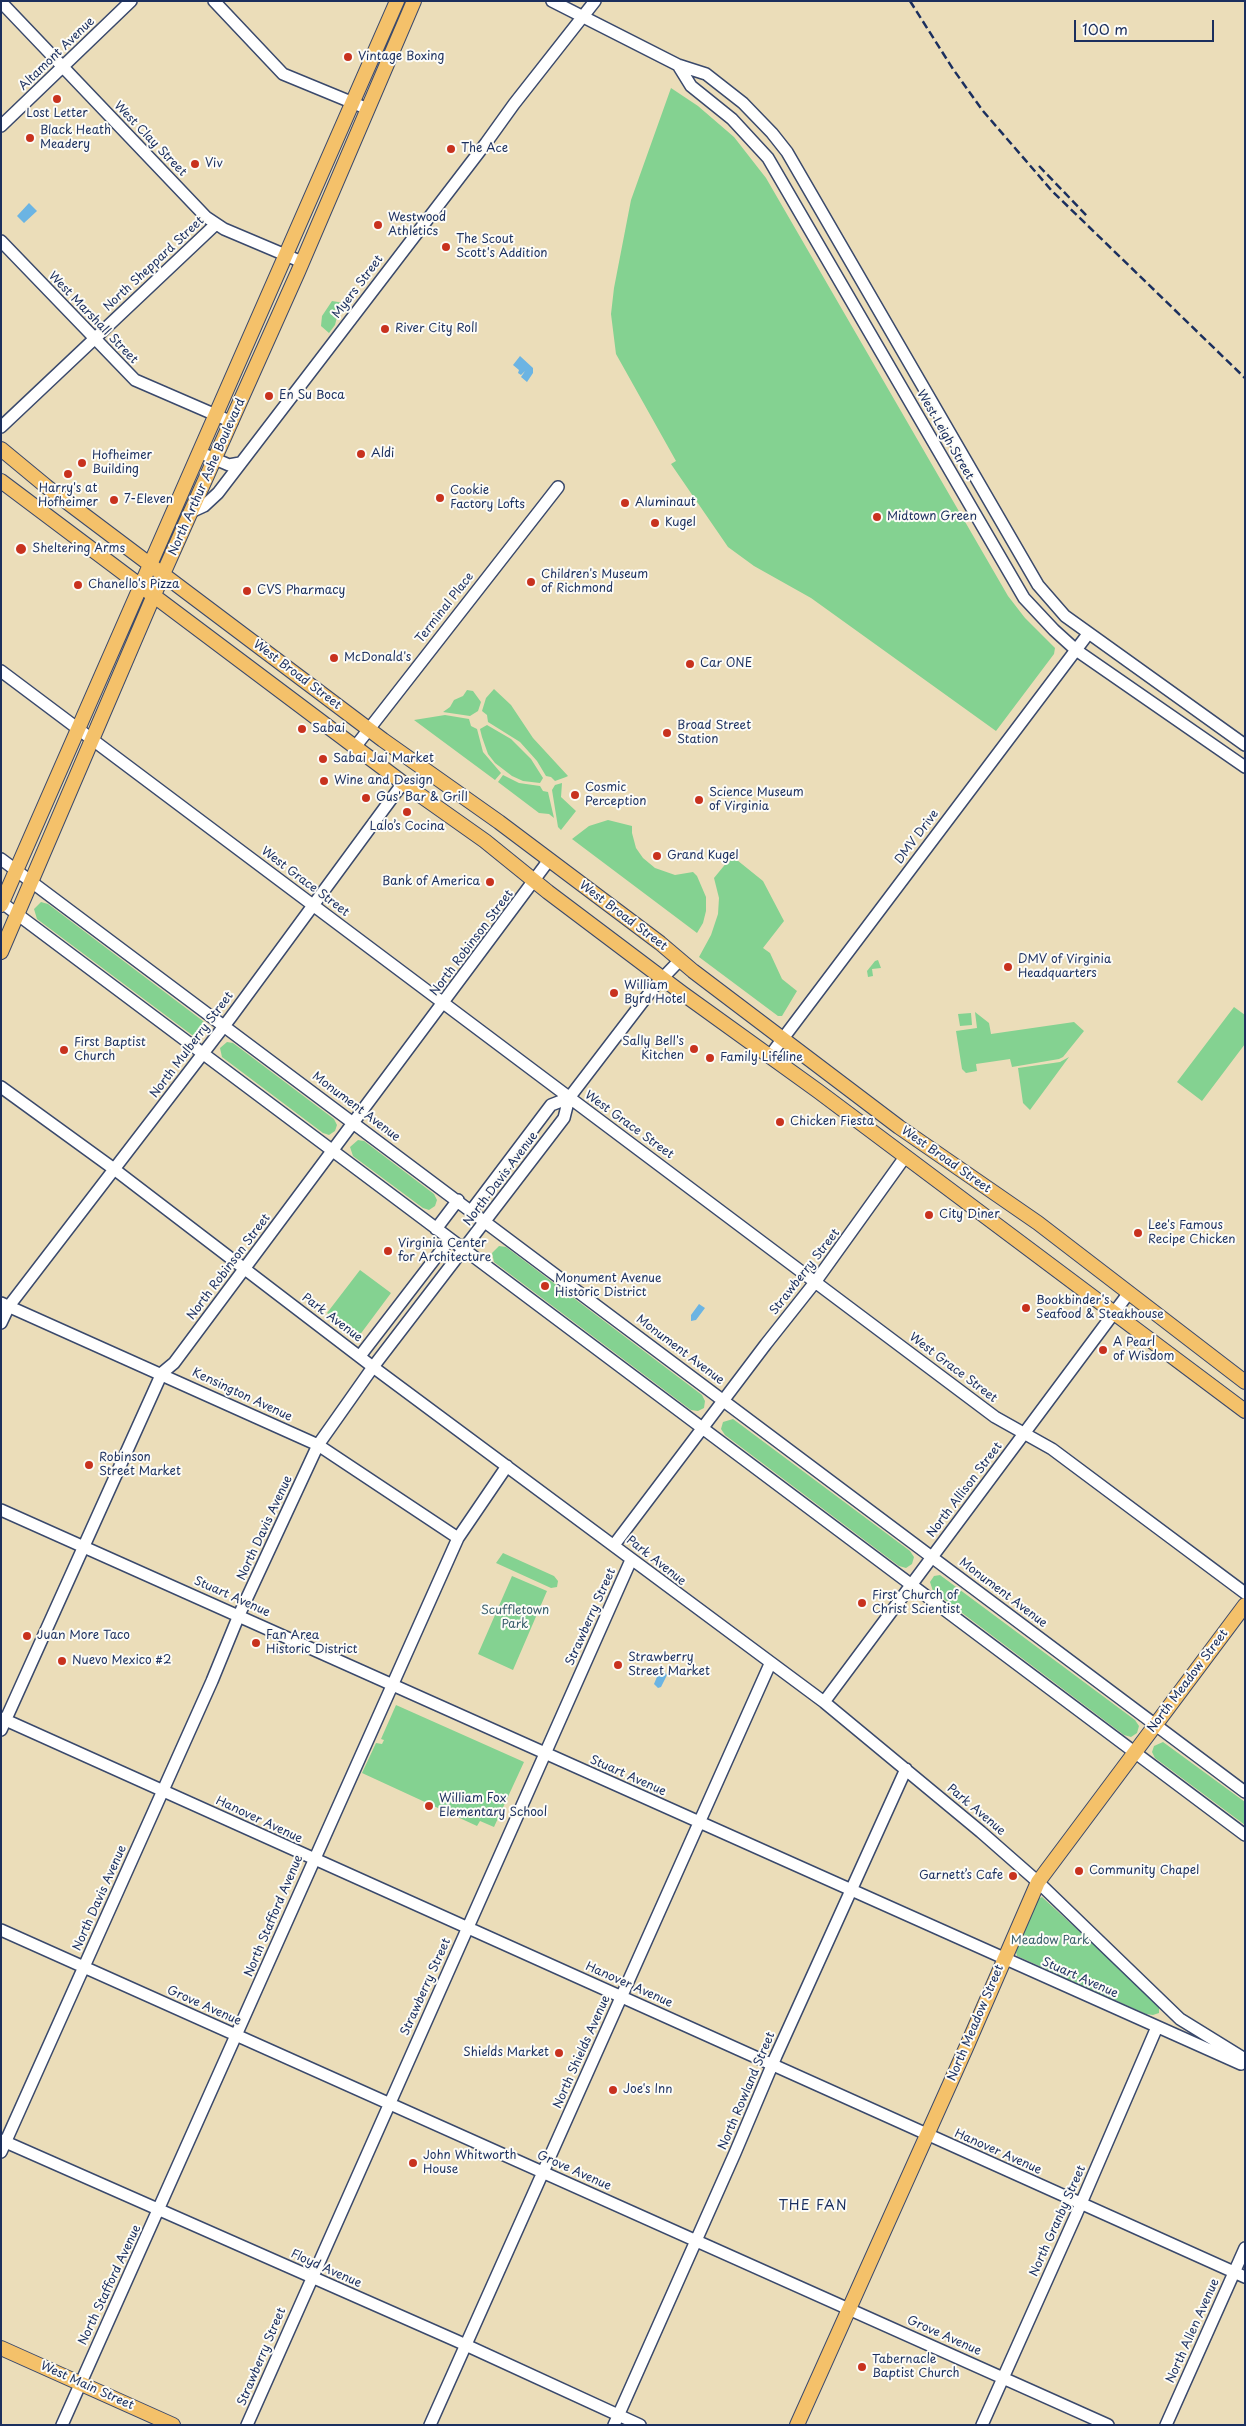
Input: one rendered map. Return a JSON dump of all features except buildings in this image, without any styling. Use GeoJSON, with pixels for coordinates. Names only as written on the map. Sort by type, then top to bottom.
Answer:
{"type":"FeatureCollection","features":[{"type":"Feature","properties":{"kind":"main road","name":"North Arthur Ashe Boulevard"},"geometry":{"type":"LineString","coordinates":[[2,903],[201,453],[397,1]]}},
{"type":"Feature","properties":{"kind":"main road","name":"North Arthur Ashe Boulevard"},"geometry":{"type":"LineString","coordinates":[[1,952],[94,740],[163,574],[216,460],[414,1]]}},
{"type":"Feature","properties":{"kind":"main road","name":"West Broad Street"},"geometry":{"type":"LineString","coordinates":[[1,449],[47,487],[369,729],[549,860],[782,1039],[925,1146],[1038,1223],[1245,1382]]}},
{"type":"Feature","properties":{"kind":"main road","name":"West Broad Street"},"geometry":{"type":"LineString","coordinates":[[1,481],[403,783],[485,841],[662,978],[768,1057],[818,1091],[1245,1411]]}},
{"type":"Feature","properties":{"kind":"main road","name":"North Meadow Street"},"geometry":{"type":"LineString","coordinates":[[797,2425],[1038,1882],[1245,1605]]}},
{"type":"Feature","properties":{"kind":"main road","name":"West Main Street"},"geometry":{"type":"LineString","coordinates":[[1,2348],[173,2425]]}},
{"type":"Feature","properties":{"kind":"street","name":"Altamont Avenue"},"geometry":{"type":"LineString","coordinates":[[1,126],[131,1]]}},
{"type":"Feature","properties":{"kind":"street"},"geometry":{"type":"LineString","coordinates":[[214,1],[283,74],[368,109]]}},
{"type":"Feature","properties":{"kind":"street","name":"West Leigh Street"},"geometry":{"type":"LineString","coordinates":[[552,1],[678,65],[700,70],[726,88],[760,121],[787,152],[1022,562],[1053,605],[1088,634],[1245,745]]}},
{"type":"Feature","properties":{"kind":"street","name":"Myers Street"},"geometry":{"type":"LineString","coordinates":[[192,512],[212,500],[514,104],[595,1]]}},
{"type":"Feature","properties":{"kind":"street","name":"West Clay Street"},"geometry":{"type":"LineString","coordinates":[[1,2],[206,217],[216,224],[302,262]]}},
{"type":"Feature","properties":{"kind":"street","name":"West Leigh Street"},"geometry":{"type":"LineString","coordinates":[[678,65],[691,86],[732,119],[768,158],[1008,572],[1038,614],[1076,650],[1245,767]]}},
{"type":"Feature","properties":{"kind":"street","name":"North Sheppard Street"},"geometry":{"type":"LineString","coordinates":[[1,427],[216,224]]}},
{"type":"Feature","properties":{"kind":"street","name":"West Marshall Street"},"geometry":{"type":"LineString","coordinates":[[1,241],[135,380],[232,422]]}},
{"type":"Feature","properties":{"kind":"street"},"geometry":{"type":"LineString","coordinates":[[201,453],[229,465],[240,464]]}},
{"type":"Feature","properties":{"kind":"street","name":"Terminal Place"},"geometry":{"type":"LineString","coordinates":[[355,747],[558,487]]}},
{"type":"Feature","properties":{"kind":"street","name":"DMV Drive"},"geometry":{"type":"LineString","coordinates":[[768,1057],[1088,634]]}},
{"type":"Feature","properties":{"kind":"street","name":"West Grace Street"},"geometry":{"type":"LineString","coordinates":[[1,671],[996,1418],[1052,1450],[1245,1594]]}},
{"type":"Feature","properties":{"kind":"street","name":"North Mulberry Street"},"geometry":{"type":"LineString","coordinates":[[1,1323],[5,1305],[114,1169],[225,1025],[403,783]]}},
{"type":"Feature","properties":{"kind":"street","name":"Monument Avenue"},"geometry":{"type":"LineString","coordinates":[[1,859],[33,881],[1245,1792]]}},
{"type":"Feature","properties":{"kind":"street","name":"North Robinson Street"},"geometry":{"type":"LineString","coordinates":[[3,1723],[53,1620],[83,1546],[162,1374],[174,1363],[444,1004],[549,860]]}},
{"type":"Feature","properties":{"kind":"street"},"geometry":{"type":"LineString","coordinates":[[2,903],[1245,1835]]}},
{"type":"Feature","properties":{"kind":"street","name":"North Davis Avenue"},"geometry":{"type":"LineString","coordinates":[[3,2145],[163,1790],[239,1615],[318,1445],[373,1367],[564,1118],[569,1098],[662,978],[680,960]]}},
{"type":"Feature","properties":{"kind":"street","name":"Park Avenue"},"geometry":{"type":"LineString","coordinates":[[1,1088],[114,1169],[373,1367],[770,1664],[824,1702],[906,1769],[1038,1882],[1180,2019],[1245,2059]]}},
{"type":"Feature","properties":{"kind":"street","name":"Park Avenue"},"geometry":{"type":"LineString","coordinates":[[1,1094],[30,1108]]}},
{"type":"Feature","properties":{"kind":"street","name":"North Davis Avenue"},"geometry":{"type":"LineString","coordinates":[[471,1210],[551,1105],[569,1098]]}},
{"type":"Feature","properties":{"kind":"street","name":"Strawberry Street"},"geometry":{"type":"LineString","coordinates":[[614,1546],[702,1428],[816,1281],[905,1157]]}},
{"type":"Feature","properties":{"kind":"street","name":"North Davis Avenue"},"geometry":{"type":"LineString","coordinates":[[436,1229],[458,1200]]}},
{"type":"Feature","properties":{"kind":"street"},"geometry":{"type":"LineString","coordinates":[[360,1356],[450,1239]]}},
{"type":"Feature","properties":{"kind":"street","name":"North Allison Street"},"geometry":{"type":"LineString","coordinates":[[824,1702],[1128,1294]]}},
{"type":"Feature","properties":{"kind":"street","name":"Kensington Avenue"},"geometry":{"type":"LineString","coordinates":[[5,1305],[318,1445],[458,1538]]}},
{"type":"Feature","properties":{"kind":"street","name":"North Stafford Avenue"},"geometry":{"type":"LineString","coordinates":[[62,2425],[160,2210],[313,1860],[458,1538],[506,1466]]}},
{"type":"Feature","properties":{"kind":"street","name":"Stuart Avenue"},"geometry":{"type":"LineString","coordinates":[[1,1510],[239,1615],[1004,1960],[1245,2066]]}},
{"type":"Feature","properties":{"kind":"street","name":"Strawberry Street"},"geometry":{"type":"LineString","coordinates":[[247,2425],[311,2277],[390,2104],[631,1560]]}},
{"type":"Feature","properties":{"kind":"street","name":"North Shields Avenue"},"geometry":{"type":"LineString","coordinates":[[430,2425],[770,1664]]}},
{"type":"Feature","properties":{"kind":"street","name":"Hanover Avenue"},"geometry":{"type":"LineString","coordinates":[[3,1723],[163,1790],[313,1860],[1239,2275]]}},
{"type":"Feature","properties":{"kind":"street","name":"North Rowland Street"},"geometry":{"type":"LineString","coordinates":[[616,2420],[772,2066],[906,1769]]}},
{"type":"Feature","properties":{"kind":"street","name":"Grove Avenue"},"geometry":{"type":"LineString","coordinates":[[1,1930],[1108,2425]]}},
{"type":"Feature","properties":{"kind":"street","name":"North Granby Street"},"geometry":{"type":"LineString","coordinates":[[982,2425],[1081,2204],[1157,2027]]}},
{"type":"Feature","properties":{"kind":"street","name":"Floyd Avenue"},"geometry":{"type":"LineString","coordinates":[[3,2145],[160,2210],[466,2345],[616,2420],[640,2425]]}},
{"type":"Feature","properties":{"kind":"street","name":"North Allen Avenue"},"geometry":{"type":"LineString","coordinates":[[1166,2425],[1239,2275],[1245,2248]]}},
{"type":"Feature","properties":{"kind":"green space"},"geometry":{"type":"Polygon","coordinates":[[[671,88],[698,106],[734,137],[766,178],[1008,596],[1025,618],[1055,648],[1054,654],[996,731],[811,598],[754,566],[728,547],[671,464],[676,461],[616,354],[611,314],[614,288],[631,200],[671,88]]]}},
{"type":"Feature","properties":{"kind":"green space"},"geometry":{"type":"Polygon","coordinates":[[[332,301],[344,303],[348,309],[346,312],[338,313],[335,325],[329,333],[321,326],[322,316],[332,301]]]}},
{"type":"Feature","properties":{"kind":"green space"},"geometry":{"type":"Polygon","coordinates":[[[494,689],[511,705],[533,738],[568,776],[555,781],[551,777],[546,776],[537,761],[520,742],[488,722],[487,715],[482,711],[486,698],[494,689]]]}},
{"type":"Feature","properties":{"kind":"green space"},"geometry":{"type":"Polygon","coordinates":[[[467,690],[473,691],[481,702],[478,711],[470,716],[443,712],[450,707],[454,700],[463,696],[467,690]]]}},
{"type":"Feature","properties":{"kind":"green space"},"geometry":{"type":"Polygon","coordinates":[[[445,715],[469,719],[471,726],[477,729],[483,752],[501,773],[495,780],[414,720],[445,715]]]}},
{"type":"Feature","properties":{"kind":"green space"},"geometry":{"type":"Polygon","coordinates":[[[487,725],[511,739],[531,759],[543,778],[540,783],[523,781],[512,776],[495,763],[488,754],[480,729],[487,725]]]}},
{"type":"Feature","properties":{"kind":"green space"},"geometry":{"type":"Polygon","coordinates":[[[503,775],[519,783],[540,786],[543,791],[548,792],[554,818],[549,814],[539,813],[498,782],[503,775]]]}},
{"type":"Feature","properties":{"kind":"green space"},"geometry":{"type":"Polygon","coordinates":[[[562,783],[561,797],[576,811],[561,830],[558,827],[552,790],[555,785],[562,783]]]}},
{"type":"Feature","properties":{"kind":"green space"},"geometry":{"type":"Polygon","coordinates":[[[608,820],[632,826],[636,848],[643,858],[655,868],[675,875],[693,872],[697,876],[706,897],[706,911],[703,923],[697,933],[572,839],[589,826],[608,820]]]}},
{"type":"Feature","properties":{"kind":"green space"},"geometry":{"type":"Polygon","coordinates":[[[732,856],[763,881],[784,921],[763,948],[770,953],[782,979],[797,991],[782,1016],[778,1016],[699,957],[711,935],[718,914],[719,898],[714,878],[732,856]]]}},
{"type":"Feature","properties":{"kind":"green space"},"geometry":{"type":"Polygon","coordinates":[[[41,902],[48,904],[203,1021],[206,1027],[204,1033],[199,1037],[192,1035],[37,919],[34,909],[41,902]]]}},
{"type":"Feature","properties":{"kind":"green space"},"geometry":{"type":"Polygon","coordinates":[[[878,960],[881,968],[872,969],[873,976],[868,977],[867,971],[878,960]]]}},
{"type":"Feature","properties":{"kind":"green space"},"geometry":{"type":"Polygon","coordinates":[[[1234,1007],[1245,1015],[1245,1044],[1202,1101],[1177,1082],[1234,1007]]]}},
{"type":"Feature","properties":{"kind":"green space"},"geometry":{"type":"Polygon","coordinates":[[[975,1012],[989,1023],[991,1034],[1074,1022],[1084,1031],[1063,1057],[1059,1059],[1012,1067],[1010,1059],[976,1064],[977,1071],[966,1073],[962,1069],[956,1031],[977,1028],[975,1012]]]}},
{"type":"Feature","properties":{"kind":"green space"},"geometry":{"type":"Polygon","coordinates":[[[971,1013],[972,1025],[960,1026],[958,1014],[971,1013]]]}},
{"type":"Feature","properties":{"kind":"green space"},"geometry":{"type":"Polygon","coordinates":[[[227,1042],[233,1043],[334,1119],[337,1125],[335,1131],[329,1135],[323,1133],[222,1057],[220,1048],[227,1042]]]}},
{"type":"Feature","properties":{"kind":"green space"},"geometry":{"type":"Polygon","coordinates":[[[1069,1057],[1030,1110],[1023,1103],[1018,1068],[1060,1062],[1069,1057]]]}},
{"type":"Feature","properties":{"kind":"green space"},"geometry":{"type":"Polygon","coordinates":[[[358,1140],[364,1141],[434,1194],[437,1200],[435,1206],[429,1210],[423,1208],[353,1156],[350,1147],[358,1140]]]}},
{"type":"Feature","properties":{"kind":"green space"},"geometry":{"type":"Polygon","coordinates":[[[499,1246],[506,1247],[702,1395],[705,1401],[704,1408],[698,1411],[691,1410],[494,1262],[492,1253],[499,1246]]]}},
{"type":"Feature","properties":{"kind":"green space"},"geometry":{"type":"Polygon","coordinates":[[[360,1270],[391,1293],[359,1336],[327,1313],[360,1270]]]}},
{"type":"Feature","properties":{"kind":"green space"},"geometry":{"type":"Polygon","coordinates":[[[733,1419],[910,1551],[914,1557],[912,1564],[906,1568],[899,1566],[725,1435],[721,1429],[723,1422],[733,1419]]]}},
{"type":"Feature","properties":{"kind":"green space"},"geometry":{"type":"Polygon","coordinates":[[[503,1553],[554,1576],[558,1581],[557,1587],[551,1588],[496,1563],[503,1553]]]}},
{"type":"Feature","properties":{"kind":"green space"},"geometry":{"type":"Polygon","coordinates":[[[940,1575],[1135,1720],[1139,1726],[1137,1733],[1131,1737],[1124,1735],[933,1591],[930,1582],[934,1576],[940,1575]]]}},
{"type":"Feature","properties":{"kind":"green space","name":"Scuffletown Park"},"geometry":{"type":"Polygon","coordinates":[[[512,1576],[547,1591],[513,1670],[478,1654],[512,1576]]]}},
{"type":"Feature","properties":{"kind":"green space"},"geometry":{"type":"Polygon","coordinates":[[[396,1705],[524,1762],[494,1827],[480,1821],[477,1826],[362,1773],[376,1743],[382,1744],[384,1740],[381,1739],[396,1705]]]}},
{"type":"Feature","properties":{"kind":"green space"},"geometry":{"type":"Polygon","coordinates":[[[1163,1742],[1245,1802],[1245,1825],[1155,1758],[1152,1752],[1154,1746],[1163,1742]]]}},
{"type":"Feature","properties":{"kind":"green space","name":"Meadow Park"},"geometry":{"type":"Polygon","coordinates":[[[1042,1897],[1155,2001],[1159,2005],[1159,2013],[1153,2015],[1146,2014],[1017,1956],[1016,1952],[1035,1900],[1042,1897]]]}},
{"type":"Feature","properties":{"kind":"water"},"geometry":{"type":"Polygon","coordinates":[[[29,203],[37,211],[24,223],[17,216],[29,203]]]}},
{"type":"Feature","properties":{"kind":"water"},"geometry":{"type":"Polygon","coordinates":[[[520,356],[533,368],[533,373],[527,382],[521,377],[525,371],[521,375],[518,373],[519,370],[513,365],[520,356]]]}},
{"type":"Feature","properties":{"kind":"water"},"geometry":{"type":"Polygon","coordinates":[[[699,1304],[705,1308],[696,1320],[691,1321],[691,1315],[699,1304]]]}},
{"type":"Feature","properties":{"kind":"water"},"geometry":{"type":"Polygon","coordinates":[[[664,1671],[667,1675],[661,1687],[658,1688],[654,1684],[659,1672],[664,1671]]]}},
{"type":"Feature","properties":{"kind":"railway"},"geometry":{"type":"LineString","coordinates":[[910,1],[953,69],[983,111],[1052,191],[1245,378]]}},
{"type":"Feature","properties":{"kind":"railway"},"geometry":{"type":"LineString","coordinates":[[1039,166],[1087,216]]}},
{"type":"Feature","properties":{"kind":"place","name":"Vintage Boxing"},"geometry":{"type":"Point","coordinates":[348,57]}},
{"type":"Feature","properties":{"kind":"place","name":"Lost Letter"},"geometry":{"type":"Point","coordinates":[57,99]}},
{"type":"Feature","properties":{"kind":"place","name":"Black Heath Meadery"},"geometry":{"type":"Point","coordinates":[30,138]}},
{"type":"Feature","properties":{"kind":"place","name":"The Ace"},"geometry":{"type":"Point","coordinates":[451,149]}},
{"type":"Feature","properties":{"kind":"place","name":"Viv"},"geometry":{"type":"Point","coordinates":[195,164]}},
{"type":"Feature","properties":{"kind":"place","name":"Westwood Athletics"},"geometry":{"type":"Point","coordinates":[378,225]}},
{"type":"Feature","properties":{"kind":"place","name":"The Scout Scott's Addition"},"geometry":{"type":"Point","coordinates":[446,247]}},
{"type":"Feature","properties":{"kind":"place","name":"River City Roll"},"geometry":{"type":"Point","coordinates":[385,329]}},
{"type":"Feature","properties":{"kind":"place","name":"En Su Boca"},"geometry":{"type":"Point","coordinates":[269,396]}},
{"type":"Feature","properties":{"kind":"place","name":"Aldi"},"geometry":{"type":"Point","coordinates":[361,454]}},
{"type":"Feature","properties":{"kind":"place","name":"Hofheimer Building"},"geometry":{"type":"Point","coordinates":[82,463]}},
{"type":"Feature","properties":{"kind":"place","name":"Harry's at Hofheimer"},"geometry":{"type":"Point","coordinates":[68,474]}},
{"type":"Feature","properties":{"kind":"place","name":"Cookie Factory Lofts"},"geometry":{"type":"Point","coordinates":[440,498]}},
{"type":"Feature","properties":{"kind":"place","name":"7-Eleven"},"geometry":{"type":"Point","coordinates":[114,500]}},
{"type":"Feature","properties":{"kind":"place","name":"Aluminaut"},"geometry":{"type":"Point","coordinates":[625,503]}},
{"type":"Feature","properties":{"kind":"place","name":"Midtown Green"},"geometry":{"type":"Point","coordinates":[877,517]}},
{"type":"Feature","properties":{"kind":"place","name":"Kugel"},"geometry":{"type":"Point","coordinates":[655,523]}},
{"type":"Feature","properties":{"kind":"place","name":"Sheltering Arms"},"geometry":{"type":"Point","coordinates":[21,549]}},
{"type":"Feature","properties":{"kind":"place","name":"Children's Museum of Richmond"},"geometry":{"type":"Point","coordinates":[531,582]}},
{"type":"Feature","properties":{"kind":"place","name":"Chanello's Pizza"},"geometry":{"type":"Point","coordinates":[78,585]}},
{"type":"Feature","properties":{"kind":"place","name":"CVS Pharmacy"},"geometry":{"type":"Point","coordinates":[247,591]}},
{"type":"Feature","properties":{"kind":"place","name":"McDonald's"},"geometry":{"type":"Point","coordinates":[334,658]}},
{"type":"Feature","properties":{"kind":"place","name":"Car ONE"},"geometry":{"type":"Point","coordinates":[690,664]}},
{"type":"Feature","properties":{"kind":"place","name":"Sabai"},"geometry":{"type":"Point","coordinates":[302,729]}},
{"type":"Feature","properties":{"kind":"place","name":"Broad Street Station"},"geometry":{"type":"Point","coordinates":[667,733]}},
{"type":"Feature","properties":{"kind":"place","name":"Sabai Jai Market"},"geometry":{"type":"Point","coordinates":[323,759]}},
{"type":"Feature","properties":{"kind":"place","name":"Wine and Design"},"geometry":{"type":"Point","coordinates":[324,781]}},
{"type":"Feature","properties":{"kind":"place","name":"Cosmic Perception"},"geometry":{"type":"Point","coordinates":[575,795]}},
{"type":"Feature","properties":{"kind":"place","name":"Gus' Bar & Grill"},"geometry":{"type":"Point","coordinates":[366,798]}},
{"type":"Feature","properties":{"kind":"place","name":"Science Museum of Virginia"},"geometry":{"type":"Point","coordinates":[699,800]}},
{"type":"Feature","properties":{"kind":"place","name":"Lalo’s Cocina"},"geometry":{"type":"Point","coordinates":[407,812]}},
{"type":"Feature","properties":{"kind":"place","name":"Grand Kugel"},"geometry":{"type":"Point","coordinates":[657,856]}},
{"type":"Feature","properties":{"kind":"place","name":"Bank of America"},"geometry":{"type":"Point","coordinates":[490,882]}},
{"type":"Feature","properties":{"kind":"place","name":"DMV of Virginia Headquarters"},"geometry":{"type":"Point","coordinates":[1008,967]}},
{"type":"Feature","properties":{"kind":"place","name":"William Byrd Hotel"},"geometry":{"type":"Point","coordinates":[614,993]}},
{"type":"Feature","properties":{"kind":"place","name":"Sally Bell's Kitchen"},"geometry":{"type":"Point","coordinates":[694,1049]}},
{"type":"Feature","properties":{"kind":"place","name":"First Baptist Church"},"geometry":{"type":"Point","coordinates":[64,1050]}},
{"type":"Feature","properties":{"kind":"place","name":"Family Lifeline"},"geometry":{"type":"Point","coordinates":[710,1058]}},
{"type":"Feature","properties":{"kind":"place","name":"Chicken Fiesta"},"geometry":{"type":"Point","coordinates":[780,1122]}},
{"type":"Feature","properties":{"kind":"place","name":"City Diner"},"geometry":{"type":"Point","coordinates":[929,1215]}},
{"type":"Feature","properties":{"kind":"place","name":"Lee's Famous Recipe Chicken"},"geometry":{"type":"Point","coordinates":[1138,1233]}},
{"type":"Feature","properties":{"kind":"place","name":"Virginia Center for Architecture"},"geometry":{"type":"Point","coordinates":[388,1251]}},
{"type":"Feature","properties":{"kind":"place","name":"Monument Avenue Historic District"},"geometry":{"type":"Point","coordinates":[545,1286]}},
{"type":"Feature","properties":{"kind":"place","name":"Bookbinder's Seafood & Steakhouse"},"geometry":{"type":"Point","coordinates":[1026,1308]}},
{"type":"Feature","properties":{"kind":"place","name":"A Pearl of Wisdom"},"geometry":{"type":"Point","coordinates":[1103,1350]}},
{"type":"Feature","properties":{"kind":"place","name":"Robinson Street Market"},"geometry":{"type":"Point","coordinates":[89,1465]}},
{"type":"Feature","properties":{"kind":"place","name":"First Church of Christ Scientist"},"geometry":{"type":"Point","coordinates":[862,1603]}},
{"type":"Feature","properties":{"kind":"place","name":"Juan More Taco"},"geometry":{"type":"Point","coordinates":[27,1636]}},
{"type":"Feature","properties":{"kind":"place","name":"Fan Area Historic District"},"geometry":{"type":"Point","coordinates":[256,1643]}},
{"type":"Feature","properties":{"kind":"place","name":"Nuevo Mexico #2"},"geometry":{"type":"Point","coordinates":[62,1661]}},
{"type":"Feature","properties":{"kind":"place","name":"Strawberry Street Market"},"geometry":{"type":"Point","coordinates":[618,1665]}},
{"type":"Feature","properties":{"kind":"place","name":"William Fox Elementary School"},"geometry":{"type":"Point","coordinates":[429,1806]}},
{"type":"Feature","properties":{"kind":"place","name":"Community Chapel"},"geometry":{"type":"Point","coordinates":[1079,1871]}},
{"type":"Feature","properties":{"kind":"place","name":"Garnett’s Cafe"},"geometry":{"type":"Point","coordinates":[1013,1876]}},
{"type":"Feature","properties":{"kind":"place","name":"Shields Market"},"geometry":{"type":"Point","coordinates":[559,2053]}},
{"type":"Feature","properties":{"kind":"place","name":"Joe's Inn"},"geometry":{"type":"Point","coordinates":[613,2090]}},
{"type":"Feature","properties":{"kind":"place","name":"John Whitworth House"},"geometry":{"type":"Point","coordinates":[413,2163]}},
{"type":"Feature","properties":{"kind":"place","name":"Tabernacle Baptist Church"},"geometry":{"type":"Point","coordinates":[862,2367]}},
{"type":"Feature","properties":{"kind":"district","name":"THE FAN"},"geometry":{"type":"Point","coordinates":[813,2206]}}]}
